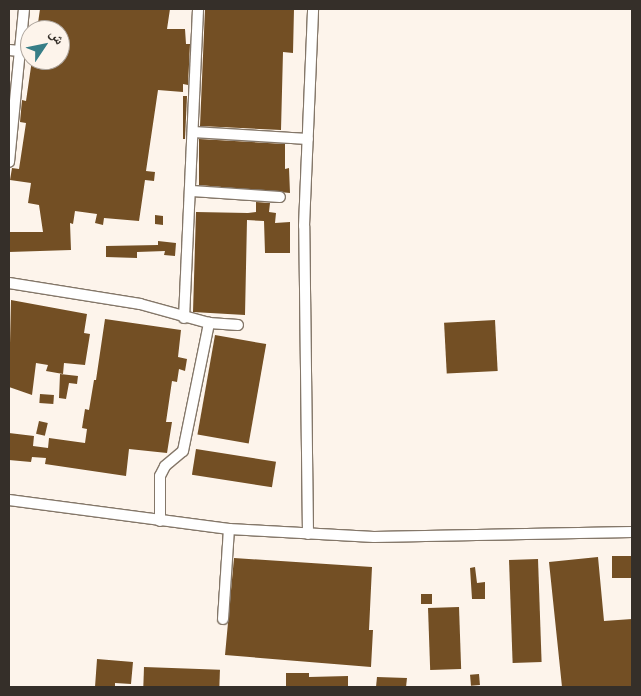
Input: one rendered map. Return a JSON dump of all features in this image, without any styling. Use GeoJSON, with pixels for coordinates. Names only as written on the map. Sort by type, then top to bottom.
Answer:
{"type":"FeatureCollection","features":[{"type":"Feature","properties":{"kind":"street"},"geometry":{"type":"LineString","coordinates":[[184,318],[192,191],[198,9]]}},
{"type":"Feature","properties":{"kind":"street"},"geometry":{"type":"LineString","coordinates":[[308,534],[304,226],[313,9]]}},
{"type":"Feature","properties":{"kind":"street"},"geometry":{"type":"LineString","coordinates":[[9,50],[20,51],[9,162]]}},
{"type":"Feature","properties":{"kind":"street"},"geometry":{"type":"LineString","coordinates":[[193,132],[308,139]]}},
{"type":"Feature","properties":{"kind":"street"},"geometry":{"type":"LineString","coordinates":[[192,191],[280,197]]}},
{"type":"Feature","properties":{"kind":"street"},"geometry":{"type":"LineString","coordinates":[[9,282],[140,304],[184,318],[209,323],[238,325]]}},
{"type":"Feature","properties":{"kind":"street"},"geometry":{"type":"LineString","coordinates":[[160,521],[160,476],[165,466],[183,451],[209,323]]}},
{"type":"Feature","properties":{"kind":"street"},"geometry":{"type":"LineString","coordinates":[[9,500],[229,530],[374,537],[504,537],[632,532]]}},
{"type":"Feature","properties":{"kind":"street"},"geometry":{"type":"LineString","coordinates":[[222,619],[229,530]]}},
{"type":"Feature","properties":{"kind":"building"},"geometry":{"type":"Polygon","coordinates":[[[40,9],[170,9],[167,29],[185,29],[186,44],[190,44],[188,85],[183,84],[183,92],[158,90],[146,171],[155,172],[154,181],[145,180],[139,221],[104,218],[103,225],[95,223],[97,214],[75,211],[73,224],[70,223],[71,250],[9,252],[9,232],[43,232],[39,205],[28,203],[31,183],[10,180],[12,168],[19,169],[26,123],[20,122],[22,100],[26,101],[31,70],[70,70],[70,20],[38,20],[40,9]]]}},
{"type":"Feature","properties":{"kind":"building"},"geometry":{"type":"Polygon","coordinates":[[[205,9],[294,9],[293,53],[283,52],[281,130],[200,126],[205,9]]]}},
{"type":"Feature","properties":{"kind":"building"},"geometry":{"type":"Polygon","coordinates":[[[183,96],[187,96],[185,139],[183,139],[183,96]]]}},
{"type":"Feature","properties":{"kind":"building"},"geometry":{"type":"Polygon","coordinates":[[[199,139],[285,144],[285,169],[289,168],[290,193],[199,185],[199,139]]]}},
{"type":"Feature","properties":{"kind":"building"},"geometry":{"type":"Polygon","coordinates":[[[256,202],[270,203],[269,212],[276,213],[275,223],[290,222],[290,253],[265,253],[264,221],[247,220],[245,315],[193,312],[196,212],[256,212],[256,202]]]}},
{"type":"Feature","properties":{"kind":"building"},"geometry":{"type":"Polygon","coordinates":[[[155,215],[163,216],[163,225],[155,224],[155,215]]]}},
{"type":"Feature","properties":{"kind":"building"},"geometry":{"type":"Polygon","coordinates":[[[158,241],[176,243],[175,256],[164,255],[165,251],[137,252],[137,258],[106,257],[106,246],[158,245],[158,241]]]}},
{"type":"Feature","properties":{"kind":"building"},"geometry":{"type":"Polygon","coordinates":[[[11,300],[87,314],[84,333],[90,334],[85,365],[64,363],[63,374],[46,371],[48,365],[36,363],[32,395],[9,387],[11,300]]]}},
{"type":"Feature","properties":{"kind":"building"},"geometry":{"type":"Polygon","coordinates":[[[105,319],[181,330],[178,357],[187,359],[185,371],[179,369],[177,382],[172,381],[166,422],[172,422],[167,453],[129,449],[126,476],[45,464],[46,458],[32,457],[31,462],[9,460],[9,433],[34,436],[33,446],[48,448],[49,438],[85,443],[87,429],[82,428],[85,409],[89,410],[94,380],[96,380],[105,319]]]}},
{"type":"Feature","properties":{"kind":"building"},"geometry":{"type":"Polygon","coordinates":[[[495,320],[498,371],[447,374],[444,323],[495,320]]]}},
{"type":"Feature","properties":{"kind":"building"},"geometry":{"type":"Polygon","coordinates":[[[215,335],[266,344],[249,443],[197,434],[215,335]]]}},
{"type":"Feature","properties":{"kind":"building"},"geometry":{"type":"Polygon","coordinates":[[[60,374],[78,376],[77,384],[69,383],[66,399],[59,398],[60,374]]]}},
{"type":"Feature","properties":{"kind":"building"},"geometry":{"type":"Polygon","coordinates":[[[40,394],[54,395],[53,404],[39,403],[40,394]]]}},
{"type":"Feature","properties":{"kind":"building"},"geometry":{"type":"Polygon","coordinates":[[[39,421],[48,423],[45,436],[36,434],[39,421]]]}},
{"type":"Feature","properties":{"kind":"building"},"geometry":{"type":"Polygon","coordinates":[[[196,449],[276,462],[272,487],[192,475],[196,449]]]}},
{"type":"Feature","properties":{"kind":"building"},"geometry":{"type":"Polygon","coordinates":[[[612,556],[632,556],[632,578],[612,578],[612,556]]]}},
{"type":"Feature","properties":{"kind":"building"},"geometry":{"type":"Polygon","coordinates":[[[598,557],[604,621],[632,619],[632,687],[562,687],[549,562],[598,557]]]}},
{"type":"Feature","properties":{"kind":"building"},"geometry":{"type":"Polygon","coordinates":[[[234,558],[372,567],[369,630],[373,630],[371,667],[225,655],[234,558]]]}},
{"type":"Feature","properties":{"kind":"building"},"geometry":{"type":"Polygon","coordinates":[[[538,559],[542,662],[513,663],[509,560],[538,559]]]}},
{"type":"Feature","properties":{"kind":"building"},"geometry":{"type":"Polygon","coordinates":[[[475,567],[477,583],[485,582],[485,599],[472,599],[470,568],[475,567]]]}},
{"type":"Feature","properties":{"kind":"building"},"geometry":{"type":"Polygon","coordinates":[[[421,594],[432,594],[432,604],[421,604],[421,594]]]}},
{"type":"Feature","properties":{"kind":"building"},"geometry":{"type":"Polygon","coordinates":[[[459,607],[461,669],[430,670],[428,608],[459,607]]]}},
{"type":"Feature","properties":{"kind":"building"},"geometry":{"type":"Polygon","coordinates":[[[97,659],[133,662],[131,684],[115,683],[115,687],[95,687],[97,659]]]}},
{"type":"Feature","properties":{"kind":"building"},"geometry":{"type":"Polygon","coordinates":[[[144,667],[220,670],[219,687],[143,687],[144,667]]]}},
{"type":"Feature","properties":{"kind":"building"},"geometry":{"type":"Polygon","coordinates":[[[286,673],[309,673],[309,677],[348,676],[348,687],[286,687],[286,673]]]}},
{"type":"Feature","properties":{"kind":"building"},"geometry":{"type":"Polygon","coordinates":[[[479,674],[480,685],[471,686],[470,675],[479,674]]]}},
{"type":"Feature","properties":{"kind":"building"},"geometry":{"type":"Polygon","coordinates":[[[377,677],[407,678],[406,687],[376,687],[377,677]]]}}]}
